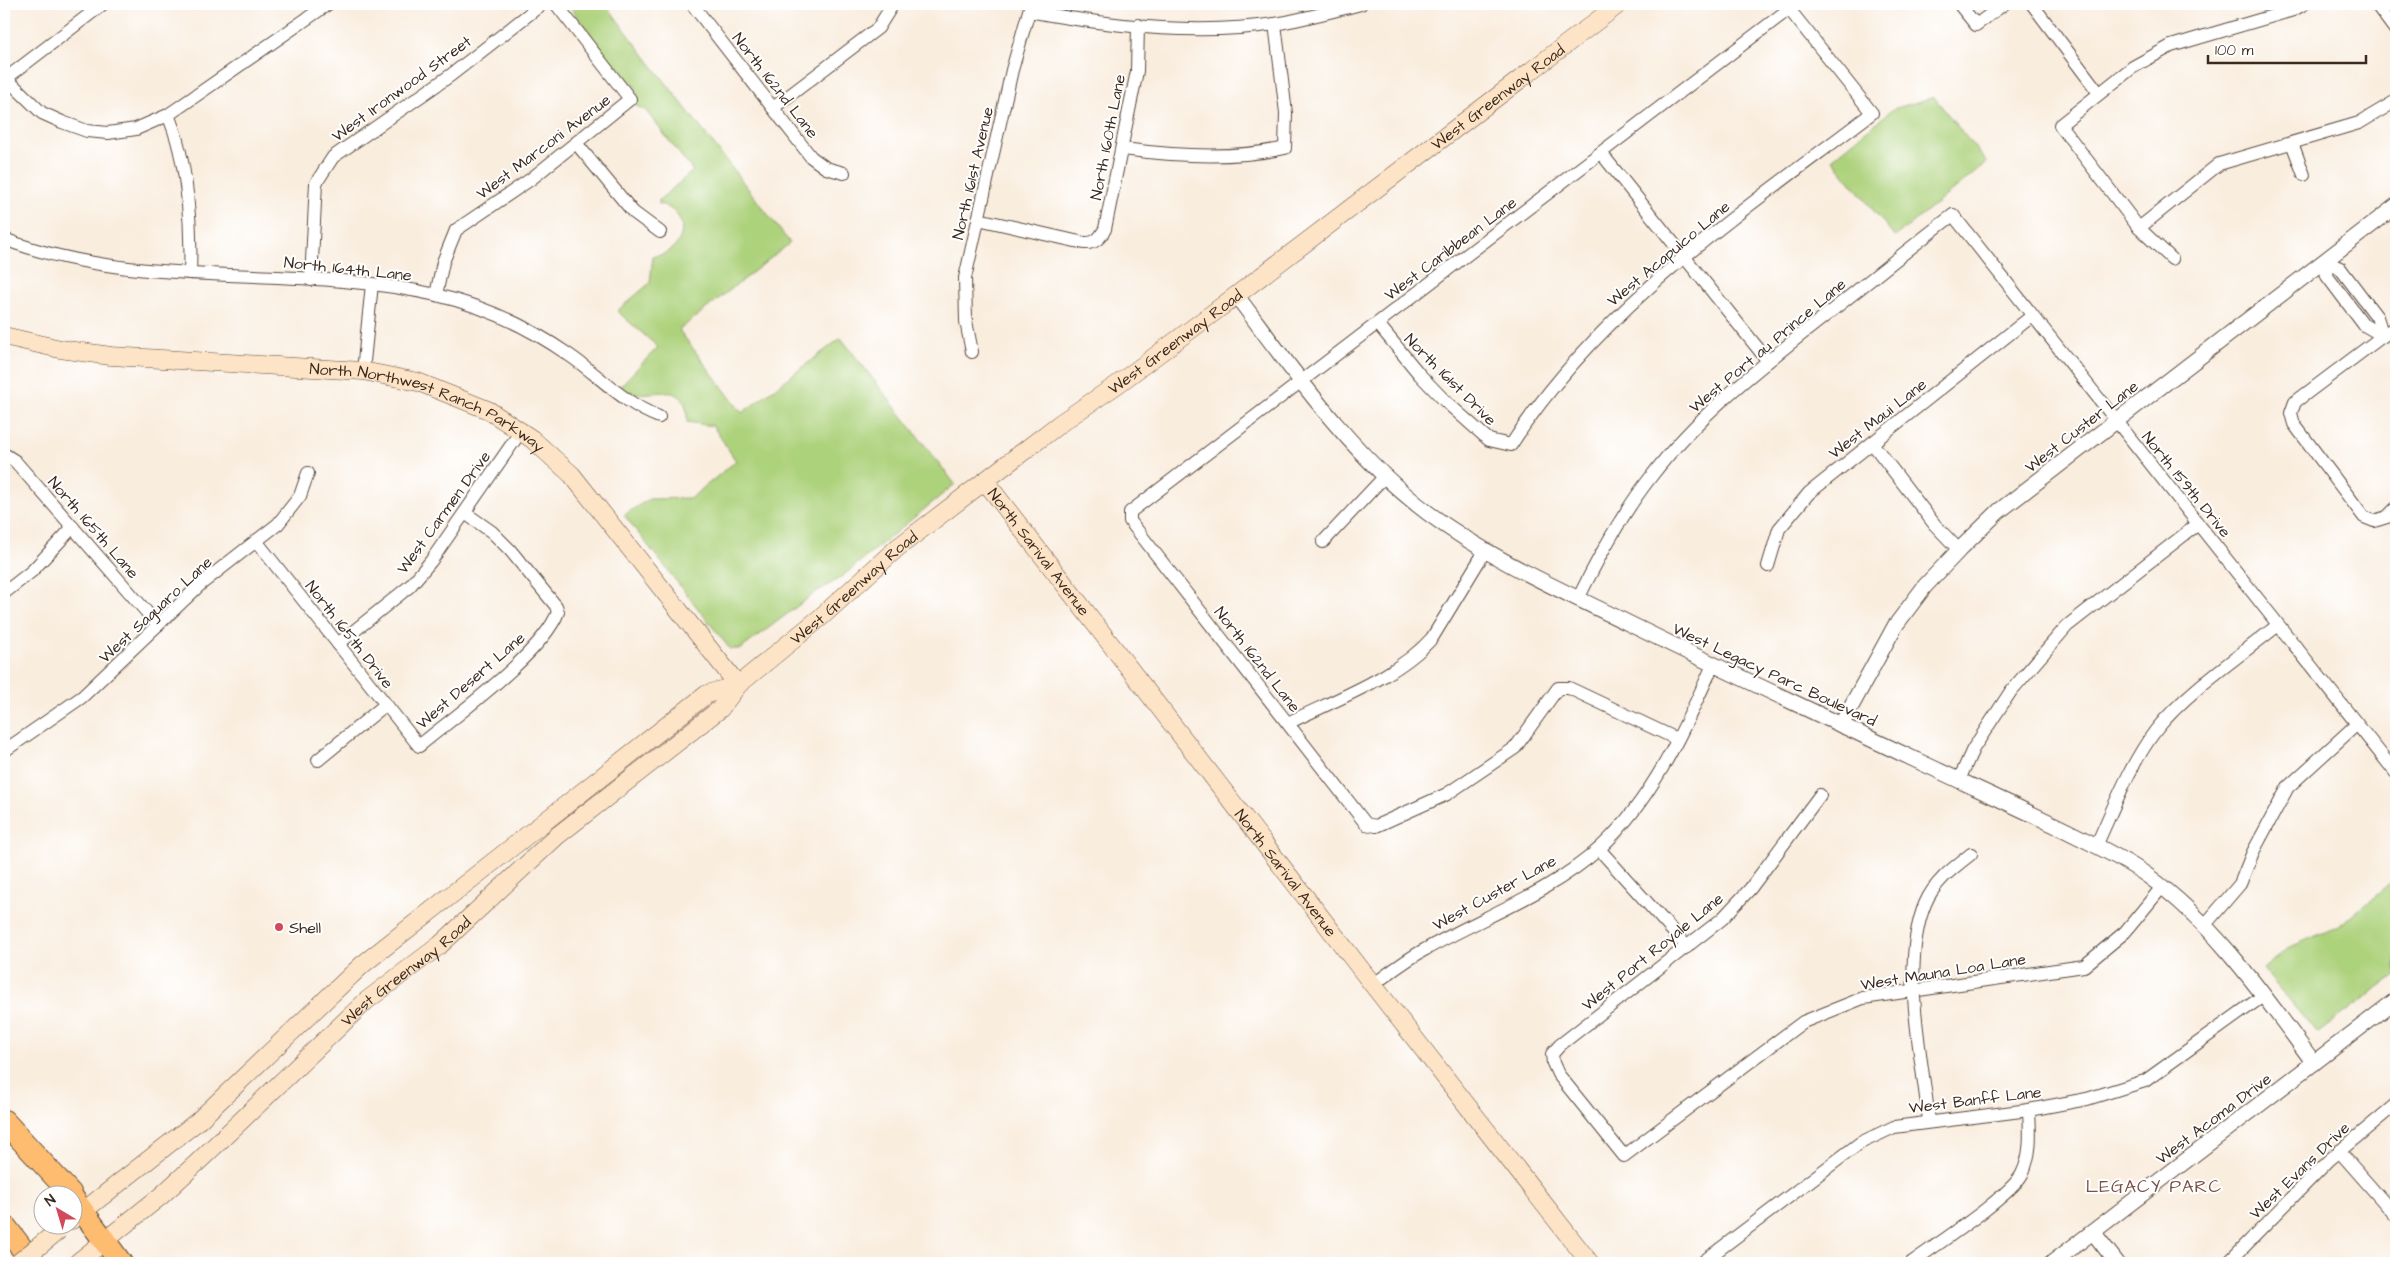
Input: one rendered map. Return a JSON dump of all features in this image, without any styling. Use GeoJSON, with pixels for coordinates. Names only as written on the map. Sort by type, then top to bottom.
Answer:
{"type":"FeatureCollection","features":[{"type":"Feature","properties":{"kind":"highway"},"geometry":{"type":"LineString","coordinates":[[4,1121],[50,1184]]}},
{"type":"Feature","properties":{"kind":"highway"},"geometry":{"type":"LineString","coordinates":[[82,1222],[106,1241],[121,1263]]}},
{"type":"Feature","properties":{"kind":"highway"},"geometry":{"type":"LineString","coordinates":[[4,1225],[34,1263]]}},
{"type":"Feature","properties":{"kind":"main road","name":"West Greenway Road"},"geometry":{"type":"LineString","coordinates":[[80,1262],[200,1160],[366,1001],[440,945],[557,836],[720,709],[738,685],[821,617],[898,548],[985,481],[1236,295],[1619,4]]}},
{"type":"Feature","properties":{"kind":"main road","name":"North Northwest Ranch Parkway"},"geometry":{"type":"LineString","coordinates":[[4,336],[60,349],[111,356],[363,371],[436,388],[488,410],[522,431],[547,451],[587,492],[738,685]]}},
{"type":"Feature","properties":{"kind":"main road","name":"North Sarival Avenue"},"geometry":{"type":"LineString","coordinates":[[985,481],[1373,985],[1590,1263]]}},
{"type":"Feature","properties":{"kind":"main road","name":"West Greenway Road"},"geometry":{"type":"LineString","coordinates":[[82,1205],[198,1121],[362,964],[707,694],[738,685]]}},
{"type":"Feature","properties":{"kind":"main road","name":"West Greenway Road"},"geometry":{"type":"LineString","coordinates":[[18,1263],[49,1234]]}},
{"type":"Feature","properties":{"kind":"street"},"geometry":{"type":"LineString","coordinates":[[100,4],[5,79],[42,113],[87,131],[108,133],[136,129],[168,115],[328,4]]}},
{"type":"Feature","properties":{"kind":"street","name":"West Ironwood Street"},"geometry":{"type":"LineString","coordinates":[[311,280],[316,183],[333,157],[451,75],[542,4]]}},
{"type":"Feature","properties":{"kind":"street","name":"West Marconi Avenue"},"geometry":{"type":"LineString","coordinates":[[436,295],[443,262],[456,230],[531,180],[630,100],[556,4]]}},
{"type":"Feature","properties":{"kind":"street","name":"North 162nd Lane"},"geometry":{"type":"LineString","coordinates":[[692,4],[818,164],[844,173]]}},
{"type":"Feature","properties":{"kind":"street"},"geometry":{"type":"LineString","coordinates":[[773,108],[878,28],[894,4]]}},
{"type":"Feature","properties":{"kind":"street"},"geometry":{"type":"LineString","coordinates":[[1030,7],[1078,20],[1189,29],[1275,24],[1361,4]]}},
{"type":"Feature","properties":{"kind":"street"},"geometry":{"type":"LineString","coordinates":[[1959,4],[1976,25],[2004,4]]}},
{"type":"Feature","properties":{"kind":"street"},"geometry":{"type":"LineString","coordinates":[[2032,4],[2099,93]]}},
{"type":"Feature","properties":{"kind":"street"},"geometry":{"type":"LineString","coordinates":[[2172,259],[2139,228],[2060,125],[2134,67],[2171,46],[2293,10],[2304,4]]}},
{"type":"Feature","properties":{"kind":"street"},"geometry":{"type":"LineString","coordinates":[[2376,4],[2395,28]]}},
{"type":"Feature","properties":{"kind":"street","name":"North 161st Avenue"},"geometry":{"type":"LineString","coordinates":[[972,352],[966,321],[964,286],[1015,59],[1030,7]]}},
{"type":"Feature","properties":{"kind":"street","name":"West Acapulco Lane"},"geometry":{"type":"LineString","coordinates":[[1511,445],[1532,411],[1602,332],[1628,306],[1685,256],[1872,113],[1789,9]]}},
{"type":"Feature","properties":{"kind":"street","name":"West Caribbean Lane"},"geometry":{"type":"LineString","coordinates":[[1130,512],[1789,9]]}},
{"type":"Feature","properties":{"kind":"street"},"geometry":{"type":"LineString","coordinates":[[1123,149],[1183,155],[1263,153],[1285,148],[1286,113],[1275,24]]}},
{"type":"Feature","properties":{"kind":"street","name":"North 160th Lane"},"geometry":{"type":"LineString","coordinates":[[978,220],[1084,244],[1099,245],[1105,229],[1123,149],[1137,71],[1138,25]]}},
{"type":"Feature","properties":{"kind":"street"},"geometry":{"type":"LineString","coordinates":[[2139,228],[2219,164],[2359,123],[2396,101]]}},
{"type":"Feature","properties":{"kind":"street"},"geometry":{"type":"LineString","coordinates":[[168,115],[175,132],[192,237],[190,273]]}},
{"type":"Feature","properties":{"kind":"street"},"geometry":{"type":"LineString","coordinates":[[576,143],[633,212],[660,232]]}},
{"type":"Feature","properties":{"kind":"street"},"geometry":{"type":"LineString","coordinates":[[2292,143],[2304,175]]}},
{"type":"Feature","properties":{"kind":"street"},"geometry":{"type":"LineString","coordinates":[[1601,152],[1768,361]]}},
{"type":"Feature","properties":{"kind":"street","name":"West Custer Lane"},"geometry":{"type":"LineString","coordinates":[[1841,724],[1895,626],[1925,586],[1999,511],[2396,206]]}},
{"type":"Feature","properties":{"kind":"street","name":"North 159th Drive"},"geometry":{"type":"LineString","coordinates":[[1953,215],[2396,773]]}},
{"type":"Feature","properties":{"kind":"street","name":"West Port au Prince Lane"},"geometry":{"type":"LineString","coordinates":[[1578,599],[1618,524],[1650,477],[1708,412],[1768,361],[1953,215]]}},
{"type":"Feature","properties":{"kind":"street","name":"North 164th Lane"},"geometry":{"type":"LineString","coordinates":[[4,239],[31,250],[97,264],[190,273],[372,284],[436,295],[486,309],[530,331],[570,355],[616,393],[640,409],[659,416]]}},
{"type":"Feature","properties":{"kind":"street"},"geometry":{"type":"LineString","coordinates":[[2324,261],[2340,268],[2377,317],[2383,336]]}},
{"type":"Feature","properties":{"kind":"street"},"geometry":{"type":"LineString","coordinates":[[2324,261],[2327,276],[2364,325],[2383,336]]}},
{"type":"Feature","properties":{"kind":"street"},"geometry":{"type":"LineString","coordinates":[[363,371],[372,284]]}},
{"type":"Feature","properties":{"kind":"street","name":"West Legacy Parc Boulevard"},"geometry":{"type":"LineString","coordinates":[[1236,295],[1301,381],[1349,439],[1385,476],[1428,512],[1485,551],[1578,599],[2096,846],[2147,875],[2204,926],[2263,996],[2314,1063]]}},
{"type":"Feature","properties":{"kind":"street"},"geometry":{"type":"LineString","coordinates":[[2352,309],[2364,300]]}},
{"type":"Feature","properties":{"kind":"street","name":"West Maui Lane"},"geometry":{"type":"LineString","coordinates":[[1768,566],[1779,529],[1809,493],[2032,316]]}},
{"type":"Feature","properties":{"kind":"street","name":"North 161st Drive"},"geometry":{"type":"LineString","coordinates":[[1378,324],[1402,355],[1445,401],[1489,440],[1511,445]]}},
{"type":"Feature","properties":{"kind":"street"},"geometry":{"type":"LineString","coordinates":[[2396,326],[2295,402],[2291,413],[2294,424],[2364,517],[2374,521],[2387,517],[2396,508]]}},
{"type":"Feature","properties":{"kind":"street","name":"West Carmen Drive"},"geometry":{"type":"LineString","coordinates":[[338,644],[410,586],[465,513],[522,431]]}},
{"type":"Feature","properties":{"kind":"street"},"geometry":{"type":"LineString","coordinates":[[1872,443],[1935,526],[1959,550]]}},
{"type":"Feature","properties":{"kind":"street","name":"North 165th Lane"},"geometry":{"type":"LineString","coordinates":[[4,454],[15,460],[158,625]]}},
{"type":"Feature","properties":{"kind":"street","name":"West Saguaro Lane"},"geometry":{"type":"LineString","coordinates":[[4,751],[82,697],[201,584],[278,524],[300,496],[308,473]]}},
{"type":"Feature","properties":{"kind":"street"},"geometry":{"type":"LineString","coordinates":[[1323,542],[1385,476]]}},
{"type":"Feature","properties":{"kind":"street","name":"North 162nd Lane"},"geometry":{"type":"LineString","coordinates":[[1130,512],[1130,521],[1366,824],[1376,826],[1447,794],[1515,748],[1558,688],[1570,688],[1676,739]]}},
{"type":"Feature","properties":{"kind":"street","name":"West Desert Lane"},"geometry":{"type":"LineString","coordinates":[[419,746],[519,662],[539,640],[558,612],[556,606],[510,550],[492,532],[465,513]]}},
{"type":"Feature","properties":{"kind":"street"},"geometry":{"type":"LineString","coordinates":[[1959,780],[1973,749],[2011,691],[2067,626],[2198,524]]}},
{"type":"Feature","properties":{"kind":"street"},"geometry":{"type":"LineString","coordinates":[[4,594],[32,571],[73,527]]}},
{"type":"Feature","properties":{"kind":"street","name":"North 165th Drive"},"geometry":{"type":"LineString","coordinates":[[257,542],[419,746]]}},
{"type":"Feature","properties":{"kind":"street"},"geometry":{"type":"LineString","coordinates":[[1288,724],[1396,669],[1422,650],[1432,638],[1485,551]]}},
{"type":"Feature","properties":{"kind":"street"},"geometry":{"type":"LineString","coordinates":[[2096,846],[2140,754],[2155,732],[2172,712],[2278,625]]}},
{"type":"Feature","properties":{"kind":"street","name":"West Custer Lane"},"geometry":{"type":"LineString","coordinates":[[1373,985],[1427,948],[1537,891],[1598,849],[1615,833],[1651,787],[1713,665]]}},
{"type":"Feature","properties":{"kind":"street"},"geometry":{"type":"LineString","coordinates":[[318,760],[385,705]]}},
{"type":"Feature","properties":{"kind":"street"},"geometry":{"type":"LineString","coordinates":[[2204,926],[2240,884],[2253,852],[2288,787],[2357,724]]}},
{"type":"Feature","properties":{"kind":"street","name":"West Port Royale Lane"},"geometry":{"type":"LineString","coordinates":[[1624,1156],[1558,1074],[1552,1063],[1552,1054],[1722,919],[1750,889],[1820,795]]}},
{"type":"Feature","properties":{"kind":"street"},"geometry":{"type":"LineString","coordinates":[[1598,849],[1687,947]]}},
{"type":"Feature","properties":{"kind":"street"},"geometry":{"type":"LineString","coordinates":[[1929,1121],[1914,989],[1915,940],[1925,903],[1942,877],[1971,854]]}},
{"type":"Feature","properties":{"kind":"street","name":"West Mauna Loa Lane"},"geometry":{"type":"LineString","coordinates":[[1624,1156],[1803,1022],[1862,998],[2084,966],[2125,932],[2162,887]]}},
{"type":"Feature","properties":{"kind":"street","name":"West Banff Lane"},"geometry":{"type":"LineString","coordinates":[[1704,1262],[1860,1143],[1894,1126],[2029,1110],[2087,1099],[2145,1081],[2263,996]]}},
{"type":"Feature","properties":{"kind":"street","name":"West Acoma Drive"},"geometry":{"type":"LineString","coordinates":[[2052,1263],[2396,1000]]}},
{"type":"Feature","properties":{"kind":"street","name":"West Evans Drive"},"geometry":{"type":"LineString","coordinates":[[2228,1263],[2339,1151],[2396,1104]]}},
{"type":"Feature","properties":{"kind":"street"},"geometry":{"type":"LineString","coordinates":[[1911,1263],[2005,1192],[2022,1175],[2030,1146],[2029,1110]]}},
{"type":"Feature","properties":{"kind":"street"},"geometry":{"type":"LineString","coordinates":[[2339,1151],[2396,1216]]}},
{"type":"Feature","properties":{"kind":"street"},"geometry":{"type":"LineString","coordinates":[[2093,1232],[2116,1263]]}},
{"type":"Feature","properties":{"kind":"green space"},"geometry":{"type":"Polygon","coordinates":[[[569,4],[605,4],[790,243],[679,330],[742,413],[841,338],[955,484],[840,578],[816,592],[741,649],[730,649],[624,515],[649,499],[691,498],[736,461],[713,426],[687,422],[686,406],[680,397],[672,393],[662,392],[629,392],[620,386],[658,347],[617,311],[650,283],[653,256],[664,254],[679,241],[682,232],[681,223],[677,215],[670,208],[659,204],[659,200],[693,171],[646,111],[635,105],[637,97],[635,86],[619,71],[569,4]]]}},
{"type":"Feature","properties":{"kind":"green space"},"geometry":{"type":"Polygon","coordinates":[[[1934,97],[1987,163],[1895,237],[1832,159],[1893,109],[1934,97]]]}},
{"type":"Feature","properties":{"kind":"green space"},"geometry":{"type":"Polygon","coordinates":[[[2396,879],[2396,974],[2317,1034],[2263,969],[2288,948],[2339,926],[2396,879]]]}},
{"type":"Feature","properties":{"kind":"place","name":"Shell"},"geometry":{"type":"Point","coordinates":[279,927]}},
{"type":"Feature","properties":{"kind":"district","name":"LEGACY PARC"},"geometry":{"type":"Point","coordinates":[2154,1186]}}]}
